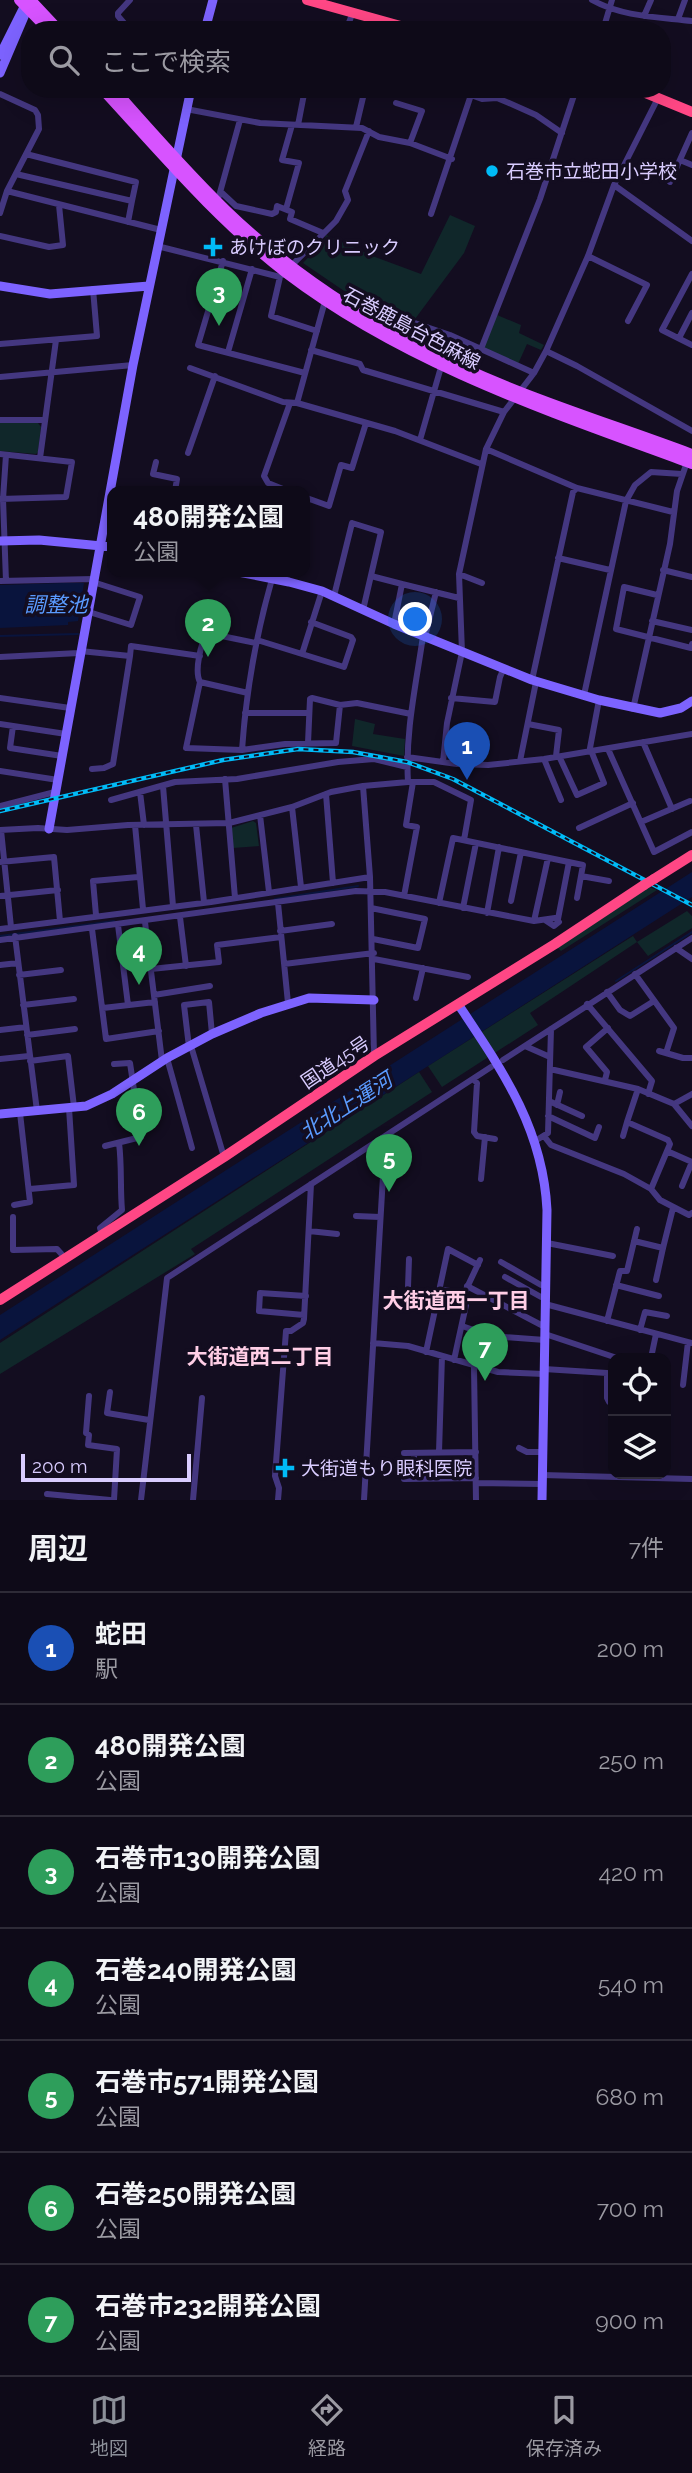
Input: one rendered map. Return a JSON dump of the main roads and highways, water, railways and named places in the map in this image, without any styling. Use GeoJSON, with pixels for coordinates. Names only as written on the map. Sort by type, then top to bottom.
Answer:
{"type":"FeatureCollection","features":[{"type":"Feature","properties":{"kind":"highway"},"geometry":{"type":"LineString","coordinates":[[307,0],[384,21]]}},
{"type":"Feature","properties":{"kind":"highway"},"geometry":{"type":"LineString","coordinates":[[658,98],[692,112]]}},
{"type":"Feature","properties":{"kind":"highway","name":"国道45号"},"geometry":{"type":"LineString","coordinates":[[0,1300],[224,1157],[374,1056],[461,1008],[692,855]]}},
{"type":"Feature","properties":{"kind":"main road"},"geometry":{"type":"LineString","coordinates":[[27,2],[41,21]]}},
{"type":"Feature","properties":{"kind":"main road"},"geometry":{"type":"LineString","coordinates":[[27,2],[49,21]]}},
{"type":"Feature","properties":{"kind":"main road","name":"石巻鹿島台色麻線"},"geometry":{"type":"LineString","coordinates":[[111,98],[175,161],[218,197],[286,272],[329,293],[401,337],[517,394]]}},
{"type":"Feature","properties":{"kind":"main road","name":"石巻鹿島台色麻線"},"geometry":{"type":"LineString","coordinates":[[122,98],[226,223],[325,301],[441,367],[691,457]]}},
{"type":"Feature","properties":{"kind":"water","name":"調整池"},"geometry":{"type":"Polygon","coordinates":[[[84,583],[78,621],[68,622],[68,625],[0,628],[0,585],[84,583]]]}},
{"type":"Feature","properties":{"kind":"water","name":"北北上運河"},"geometry":{"type":"Polygon","coordinates":[[[692,872],[692,897],[0,1340],[0,1315],[692,872]]]}},
{"type":"Feature","properties":{"kind":"waterway"},"geometry":{"type":"LineString","coordinates":[[0,636],[78,634]]}},
{"type":"Feature","properties":{"kind":"waterway"},"geometry":{"type":"LineString","coordinates":[[275,899],[358,886]]}},
{"type":"Feature","properties":{"kind":"waterway"},"geometry":{"type":"LineString","coordinates":[[0,936],[114,921]]}},
{"type":"Feature","properties":{"kind":"waterway"},"geometry":{"type":"LineString","coordinates":[[616,981],[692,932]]}},
{"type":"Feature","properties":{"kind":"railway"},"geometry":{"type":"LineString","coordinates":[[0,811],[223,760],[298,749],[353,752],[407,762],[453,779],[692,905]]}},
{"type":"Feature","properties":{"kind":"place","name":"石巻市立蛇田小学校"},"geometry":{"type":"Point","coordinates":[492,171]}},
{"type":"Feature","properties":{"kind":"place","name":"あけぼのクリニック"},"geometry":{"type":"Point","coordinates":[213,247]}},
{"type":"Feature","properties":{"kind":"place","name":"石巻市130開発公園"},"geometry":{"type":"Point","coordinates":[219,326]}},
{"type":"Feature","properties":{"kind":"place","name":"480開発公園"},"geometry":{"type":"Point","coordinates":[208,657]}},
{"type":"Feature","properties":{"kind":"place","name":"蛇田"},"geometry":{"type":"Point","coordinates":[467,780]}},
{"type":"Feature","properties":{"kind":"place","name":"石巻240開発公園"},"geometry":{"type":"Point","coordinates":[139,985]}},
{"type":"Feature","properties":{"kind":"place","name":"石巻250開発公園"},"geometry":{"type":"Point","coordinates":[139,1146]}},
{"type":"Feature","properties":{"kind":"place","name":"石巻市571開発公園"},"geometry":{"type":"Point","coordinates":[389,1192]}},
{"type":"Feature","properties":{"kind":"place","name":"石巻市232開発公園"},"geometry":{"type":"Point","coordinates":[485,1381]}},
{"type":"Feature","properties":{"kind":"place","name":"大街道もり眼科医院"},"geometry":{"type":"Point","coordinates":[285,1468]}},
{"type":"Feature","properties":{"kind":"district","name":"大街道西一丁目"},"geometry":{"type":"Point","coordinates":[456,1300]}},
{"type":"Feature","properties":{"kind":"district","name":"大街道西二丁目"},"geometry":{"type":"Point","coordinates":[260,1356]}}]}
